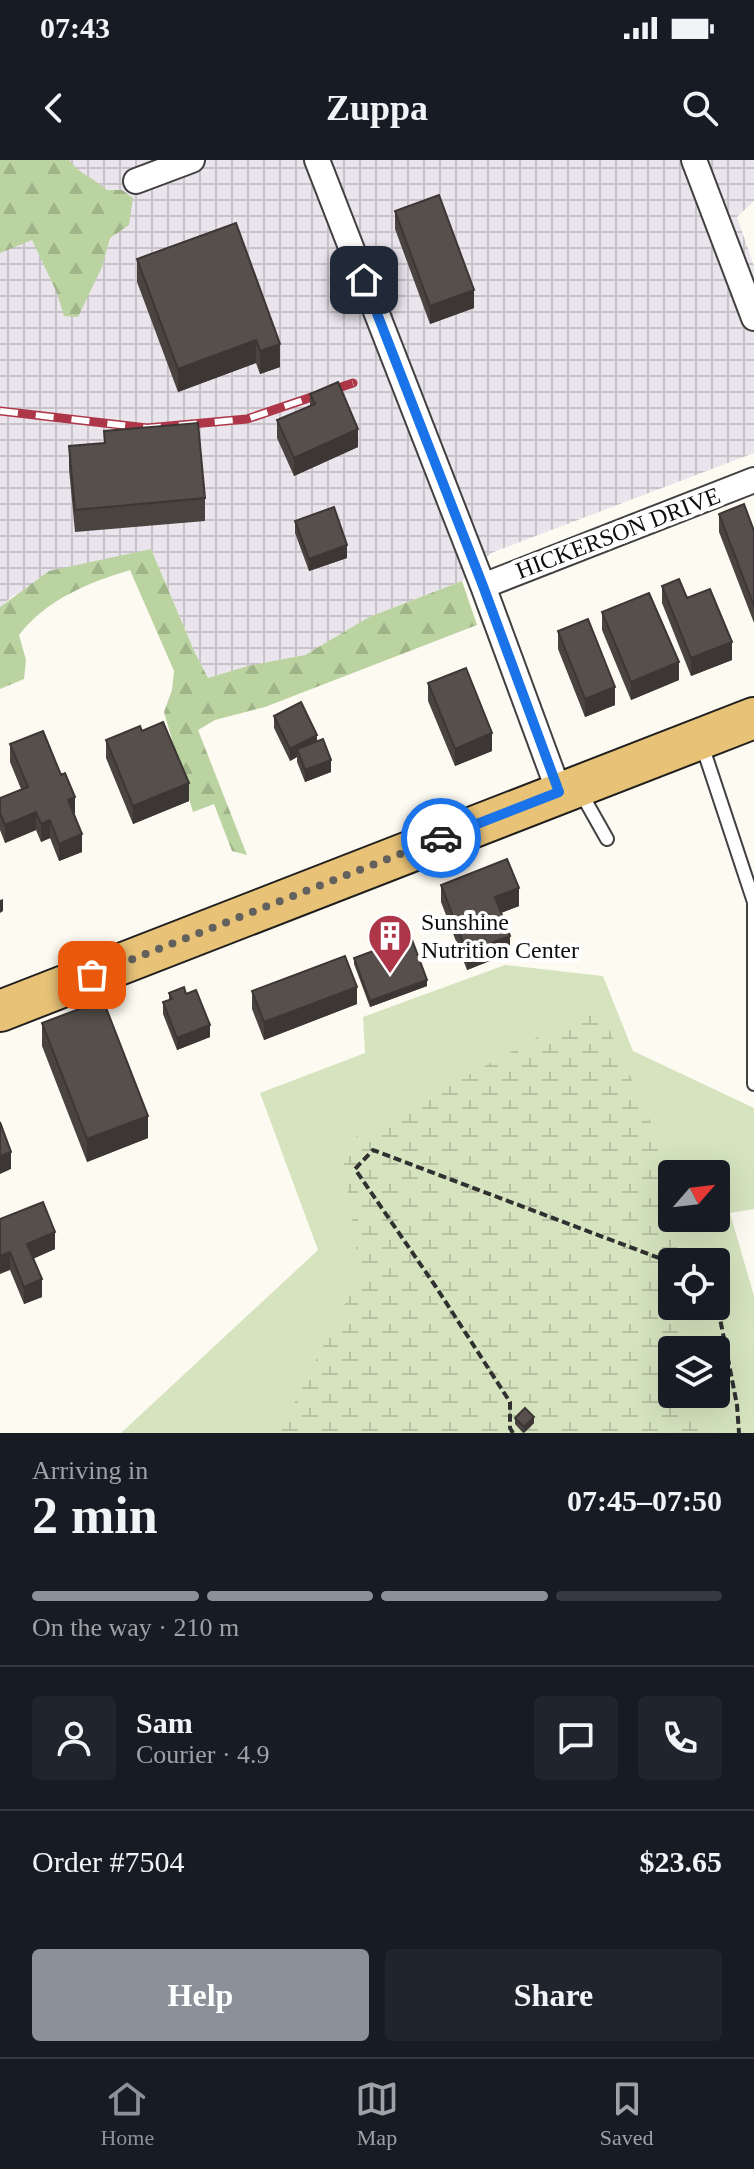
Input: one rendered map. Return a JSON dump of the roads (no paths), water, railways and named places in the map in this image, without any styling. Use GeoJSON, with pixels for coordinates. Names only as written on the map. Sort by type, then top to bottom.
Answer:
{"type":"FeatureCollection","features":[{"type":"Feature","properties":{"kind":"main road"},"geometry":{"type":"LineString","coordinates":[[0,1011],[754,718]]}},
{"type":"Feature","properties":{"kind":"street"},"geometry":{"type":"LineString","coordinates":[[136,181],[192,160]]}},
{"type":"Feature","properties":{"kind":"street"},"geometry":{"type":"LineString","coordinates":[[317,160],[483,586],[568,789]]}},
{"type":"Feature","properties":{"kind":"street"},"geometry":{"type":"LineString","coordinates":[[694,160],[754,318]]}},
{"type":"Feature","properties":{"kind":"street","name":"HICKERSON DRIVE"},"geometry":{"type":"LineString","coordinates":[[483,586],[754,480]]}},
{"type":"Feature","properties":{"kind":"lane"},"geometry":{"type":"LineString","coordinates":[[700,739],[754,902],[754,1084]]}},
{"type":"Feature","properties":{"kind":"lane"},"geometry":{"type":"LineString","coordinates":[[568,789],[607,839]]}},
{"type":"Feature","properties":{"kind":"railway"},"geometry":{"type":"LineString","coordinates":[[0,411],[147,428],[247,419],[353,383]]}},
{"type":"Feature","properties":{"kind":"place","name":"Sunshine Nutrition Center"},"geometry":{"type":"Point","coordinates":[390,975]}}]}
